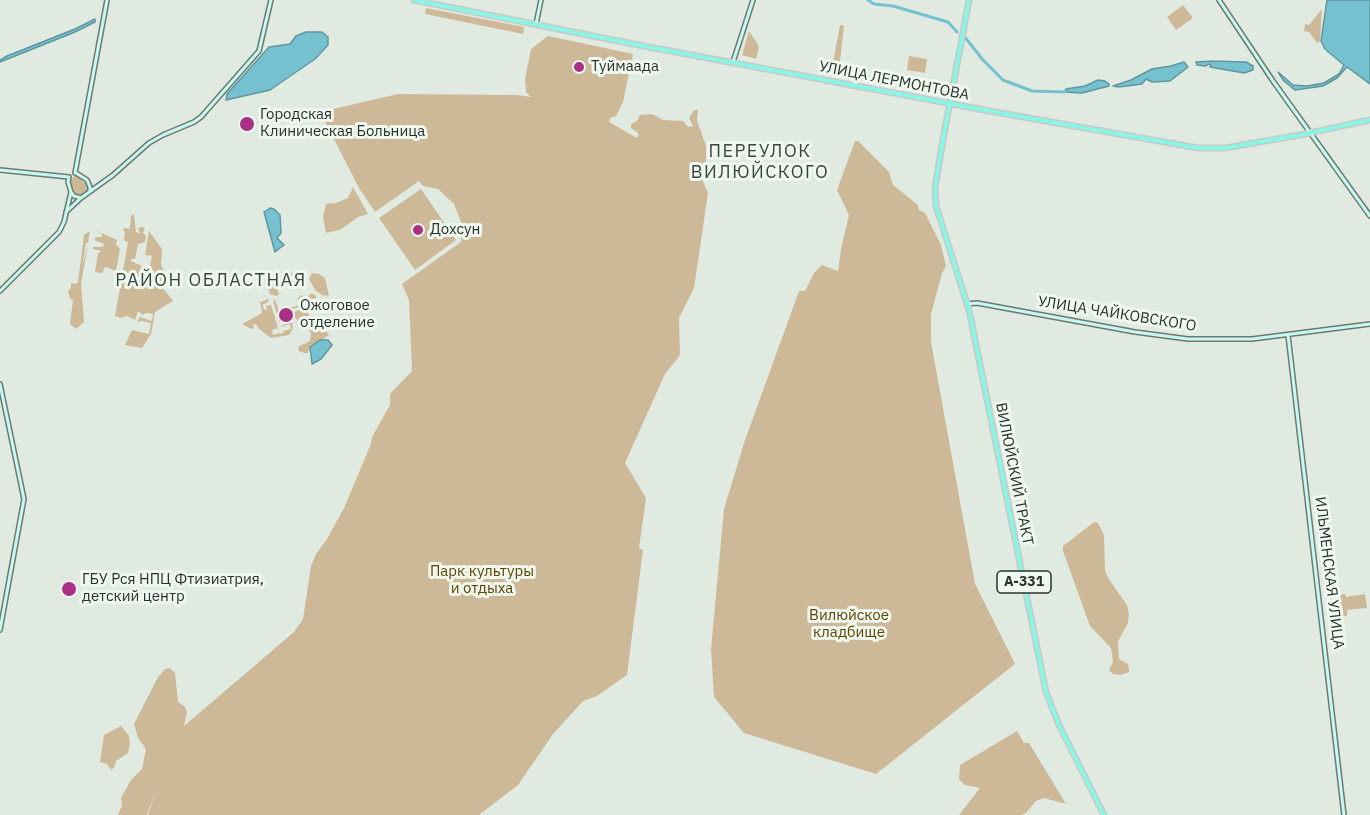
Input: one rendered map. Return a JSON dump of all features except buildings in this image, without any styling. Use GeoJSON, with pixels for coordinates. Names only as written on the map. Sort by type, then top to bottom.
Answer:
{"type":"FeatureCollection","features":[{"type":"Feature","properties":{"kind":"main road","name":"УЛИЦА ЛЕРМОНТОВА"},"geometry":{"type":"LineString","coordinates":[[414,0],[949,103],[1198,148],[1225,148],[1370,120]]}},
{"type":"Feature","properties":{"kind":"main road"},"geometry":{"type":"LineString","coordinates":[[949,103],[969,0]]}},
{"type":"Feature","properties":{"kind":"main road","name":"А-331"},"geometry":{"type":"LineString","coordinates":[[949,103],[935,188],[936,206],[968,304]]}},
{"type":"Feature","properties":{"kind":"main road","name":"ВИЛЮЙСКИЙ ТРАКТ"},"geometry":{"type":"LineString","coordinates":[[968,304],[1046,692],[1059,725],[1104,815]]}},
{"type":"Feature","properties":{"kind":"street"},"geometry":{"type":"LineString","coordinates":[[0,170],[63,177],[69,177],[75,173],[107,0]]}},
{"type":"Feature","properties":{"kind":"street"},"geometry":{"type":"LineString","coordinates":[[66,212],[149,143],[201,117],[259,51],[271,0]]}},
{"type":"Feature","properties":{"kind":"street"},"geometry":{"type":"LineString","coordinates":[[536,24],[541,0]]}},
{"type":"Feature","properties":{"kind":"street"},"geometry":{"type":"LineString","coordinates":[[733,62],[753,0]]}},
{"type":"Feature","properties":{"kind":"street"},"geometry":{"type":"LineString","coordinates":[[1219,0],[1370,216]]}},
{"type":"Feature","properties":{"kind":"street"},"geometry":{"type":"LineString","coordinates":[[75,173],[90,184],[97,186]]}},
{"type":"Feature","properties":{"kind":"street"},"geometry":{"type":"LineString","coordinates":[[63,177],[68,182]]}},
{"type":"Feature","properties":{"kind":"street"},"geometry":{"type":"LineString","coordinates":[[69,177],[71,192],[81,198]]}},
{"type":"Feature","properties":{"kind":"street"},"geometry":{"type":"LineString","coordinates":[[90,184],[90,191]]}},
{"type":"Feature","properties":{"kind":"street"},"geometry":{"type":"LineString","coordinates":[[0,291],[54,237],[64,222],[71,192]]}},
{"type":"Feature","properties":{"kind":"street","name":"УЛИЦА ЧАЙКОВСКОГО"},"geometry":{"type":"LineString","coordinates":[[968,304],[977,303],[1188,339],[1220,340],[1288,335],[1370,324]]}},
{"type":"Feature","properties":{"kind":"street","name":"ИЛЬМЕНСКАЯ УЛИЦА"},"geometry":{"type":"LineString","coordinates":[[1288,335],[1344,815]]}},
{"type":"Feature","properties":{"kind":"street"},"geometry":{"type":"LineString","coordinates":[[0,384],[24,499],[0,630]]}},
{"type":"Feature","properties":{"kind":"green space"},"geometry":{"type":"Polygon","coordinates":[[[1183,5],[1193,18],[1176,30],[1167,17],[1183,5]]]}},
{"type":"Feature","properties":{"kind":"green space"},"geometry":{"type":"Polygon","coordinates":[[[426,8],[524,27],[523,34],[425,14],[426,8]]]}},
{"type":"Feature","properties":{"kind":"green space"},"geometry":{"type":"Polygon","coordinates":[[[1322,9],[1320,41],[1317,43],[1309,32],[1304,31],[1305,24],[1309,25],[1322,9]]]}},
{"type":"Feature","properties":{"kind":"green space"},"geometry":{"type":"Polygon","coordinates":[[[840,25],[844,26],[839,70],[832,68],[840,25]]]}},
{"type":"Feature","properties":{"kind":"green space"},"geometry":{"type":"Polygon","coordinates":[[[749,31],[759,46],[756,59],[742,55],[749,31]]]}},
{"type":"Feature","properties":{"kind":"green space","name":"Парк культуры и отдыха"},"geometry":{"type":"Polygon","coordinates":[[[548,36],[633,54],[623,102],[616,116],[610,118],[609,122],[637,138],[639,134],[631,128],[631,124],[637,121],[640,115],[652,114],[663,120],[683,121],[688,127],[693,126],[689,118],[694,110],[698,110],[697,120],[706,146],[706,172],[701,177],[708,193],[694,288],[679,318],[680,355],[665,374],[625,463],[646,498],[639,548],[643,550],[627,675],[597,696],[583,701],[553,734],[518,785],[479,815],[148,815],[156,790],[147,815],[118,815],[122,805],[121,798],[131,780],[142,769],[146,749],[138,738],[134,724],[158,677],[165,669],[170,668],[175,673],[178,702],[187,712],[184,726],[294,632],[303,619],[311,566],[316,554],[344,508],[372,437],[390,405],[390,394],[412,371],[409,300],[402,284],[461,242],[462,224],[454,204],[438,189],[423,186],[419,181],[375,212],[359,188],[320,112],[398,94],[531,97],[526,92],[525,79],[531,49],[548,36]]]}},
{"type":"Feature","properties":{"kind":"green space"},"geometry":{"type":"Polygon","coordinates":[[[909,56],[927,59],[925,73],[907,70],[909,56]]]}},
{"type":"Feature","properties":{"kind":"green space","name":"Вилюйское кладбище"},"geometry":{"type":"Polygon","coordinates":[[[855,141],[858,141],[889,172],[893,185],[925,213],[941,245],[946,266],[931,314],[931,342],[975,584],[1015,664],[876,774],[744,733],[714,697],[711,649],[724,509],[745,440],[799,291],[805,291],[814,273],[822,265],[838,271],[849,215],[837,190],[855,141]]]}},
{"type":"Feature","properties":{"kind":"green space"},"geometry":{"type":"Polygon","coordinates":[[[75,175],[87,185],[88,189],[84,194],[76,194],[73,191],[70,181],[75,175]]]}},
{"type":"Feature","properties":{"kind":"green space"},"geometry":{"type":"Polygon","coordinates":[[[353,187],[368,214],[358,217],[340,230],[326,233],[323,217],[326,204],[348,198],[353,187]]]}},
{"type":"Feature","properties":{"kind":"green space","name":"Дохсун"},"geometry":{"type":"Polygon","coordinates":[[[421,189],[456,240],[415,270],[379,218],[421,189]]]}},
{"type":"Feature","properties":{"kind":"green space"},"geometry":{"type":"Polygon","coordinates":[[[134,214],[136,232],[140,234],[138,228],[145,228],[143,233],[146,236],[145,242],[138,244],[135,259],[131,261],[142,266],[150,266],[152,256],[145,255],[149,231],[162,249],[161,265],[169,280],[163,283],[163,288],[173,301],[155,312],[151,334],[142,348],[125,345],[132,330],[149,334],[151,323],[137,322],[140,317],[152,321],[153,314],[143,315],[138,311],[135,320],[127,316],[121,318],[115,316],[128,242],[124,241],[123,230],[124,228],[130,229],[131,216],[134,214]]]}},
{"type":"Feature","properties":{"kind":"green space"},"geometry":{"type":"Polygon","coordinates":[[[95,230],[117,240],[116,244],[120,249],[116,271],[105,267],[102,273],[95,272],[98,253],[102,251],[93,249],[93,247],[103,247],[104,244],[94,240],[96,237],[102,237],[102,234],[95,230]]]}},
{"type":"Feature","properties":{"kind":"green space"},"geometry":{"type":"Polygon","coordinates":[[[90,231],[82,267],[88,244],[81,284],[84,322],[76,329],[70,324],[73,300],[70,299],[68,291],[71,283],[78,282],[84,235],[90,231]]]}},
{"type":"Feature","properties":{"kind":"green space"},"geometry":{"type":"Polygon","coordinates":[[[295,272],[299,278],[302,293],[296,277],[290,278],[291,283],[277,288],[279,295],[270,294],[266,279],[295,272]]]}},
{"type":"Feature","properties":{"kind":"green space"},"geometry":{"type":"Polygon","coordinates":[[[312,273],[325,278],[329,296],[322,295],[315,290],[309,279],[312,273]]]}},
{"type":"Feature","properties":{"kind":"green space"},"geometry":{"type":"Polygon","coordinates":[[[310,294],[314,294],[317,298],[310,299],[310,303],[305,308],[313,321],[321,317],[321,324],[329,335],[310,347],[308,353],[304,353],[299,351],[298,347],[310,341],[311,333],[303,320],[298,321],[293,315],[301,309],[310,294]]]}},
{"type":"Feature","properties":{"kind":"green space"},"geometry":{"type":"Polygon","coordinates":[[[302,295],[304,297],[300,305],[298,298],[302,295]]]}},
{"type":"Feature","properties":{"kind":"green space"},"geometry":{"type":"Polygon","coordinates":[[[269,299],[262,305],[267,310],[266,306],[271,305],[278,328],[272,330],[273,335],[282,334],[291,329],[290,324],[280,327],[289,321],[293,328],[289,335],[271,338],[256,324],[251,329],[242,324],[262,313],[260,302],[269,299]]]}},
{"type":"Feature","properties":{"kind":"green space"},"geometry":{"type":"Polygon","coordinates":[[[275,300],[279,311],[300,305],[284,311],[284,315],[291,319],[279,322],[273,301],[275,300]]]}},
{"type":"Feature","properties":{"kind":"green space"},"geometry":{"type":"Polygon","coordinates":[[[1094,522],[1098,523],[1104,535],[1105,571],[1127,605],[1129,614],[1128,623],[1118,641],[1119,659],[1128,664],[1129,672],[1121,675],[1113,674],[1109,670],[1113,662],[1111,648],[1090,626],[1063,551],[1063,546],[1094,522]]]}},
{"type":"Feature","properties":{"kind":"green space"},"geometry":{"type":"Polygon","coordinates":[[[1345,594],[1346,597],[1365,594],[1367,608],[1347,610],[1347,616],[1341,616],[1337,595],[1345,594]]]}},
{"type":"Feature","properties":{"kind":"green space"},"geometry":{"type":"Polygon","coordinates":[[[121,726],[129,736],[128,753],[116,761],[111,770],[107,764],[100,762],[104,735],[121,726]]]}},
{"type":"Feature","properties":{"kind":"green space"},"geometry":{"type":"Polygon","coordinates":[[[1017,731],[1024,743],[1029,743],[1066,804],[1044,798],[1036,801],[1026,813],[1021,815],[959,815],[980,788],[965,785],[959,779],[960,765],[1017,731]]]}},
{"type":"Feature","properties":{"kind":"water"},"geometry":{"type":"Polygon","coordinates":[[[1327,0],[1370,0],[1370,84],[1347,67],[1337,78],[1323,86],[1295,90],[1284,81],[1278,72],[1293,85],[1307,86],[1324,83],[1339,74],[1344,65],[1325,49],[1321,41],[1327,0]]]}},
{"type":"Feature","properties":{"kind":"water"},"geometry":{"type":"Polygon","coordinates":[[[95,19],[95,22],[75,32],[0,62],[7,56],[95,19]]]}},
{"type":"Feature","properties":{"kind":"water"},"geometry":{"type":"Polygon","coordinates":[[[306,32],[322,32],[328,37],[328,45],[315,59],[270,90],[226,100],[227,94],[269,47],[290,44],[296,36],[306,32]]]}},
{"type":"Feature","properties":{"kind":"water"},"geometry":{"type":"Polygon","coordinates":[[[1184,62],[1188,67],[1170,81],[1152,82],[1146,79],[1142,84],[1113,86],[1152,69],[1184,62]]]}},
{"type":"Feature","properties":{"kind":"water"},"geometry":{"type":"Polygon","coordinates":[[[1196,62],[1246,62],[1253,66],[1253,70],[1244,73],[1210,67],[1209,64],[1197,65],[1196,62]]]}},
{"type":"Feature","properties":{"kind":"water"},"geometry":{"type":"Polygon","coordinates":[[[1098,80],[1105,81],[1109,86],[1082,93],[1065,92],[1066,89],[1085,86],[1098,80]]]}},
{"type":"Feature","properties":{"kind":"water"},"geometry":{"type":"Polygon","coordinates":[[[270,208],[280,215],[281,233],[277,238],[284,245],[275,252],[264,212],[270,208]]]}},
{"type":"Feature","properties":{"kind":"water"},"geometry":{"type":"Polygon","coordinates":[[[320,340],[328,340],[332,345],[321,359],[312,364],[310,347],[320,340]]]}},
{"type":"Feature","properties":{"kind":"waterway"},"geometry":{"type":"LineString","coordinates":[[868,0],[874,4],[893,6],[948,22],[957,32]]}},
{"type":"Feature","properties":{"kind":"waterway"},"geometry":{"type":"LineString","coordinates":[[964,36],[1003,80],[1032,91],[1065,92]]}},
{"type":"Feature","properties":{"kind":"place","name":"Туймаада"},"geometry":{"type":"Point","coordinates":[579,67]}},
{"type":"Feature","properties":{"kind":"place","name":"Городская Клиническая Больница"},"geometry":{"type":"Point","coordinates":[247,124]}},
{"type":"Feature","properties":{"kind":"place","name":"Дохсун"},"geometry":{"type":"Point","coordinates":[418,230]}},
{"type":"Feature","properties":{"kind":"place","name":"Ожоговое отделение"},"geometry":{"type":"Point","coordinates":[286,315]}},
{"type":"Feature","properties":{"kind":"place","name":"ГБУ Рся НПЦ Фтизиатрия, детский центр"},"geometry":{"type":"Point","coordinates":[69,589]}},
{"type":"Feature","properties":{"kind":"district","name":"ПЕРЕУЛОК ВИЛЮЙСКОГО"},"geometry":{"type":"Point","coordinates":[760,162]}},
{"type":"Feature","properties":{"kind":"district","name":"РАЙОН ОБЛАСТНАЯ"},"geometry":{"type":"Point","coordinates":[211,281]}}]}
